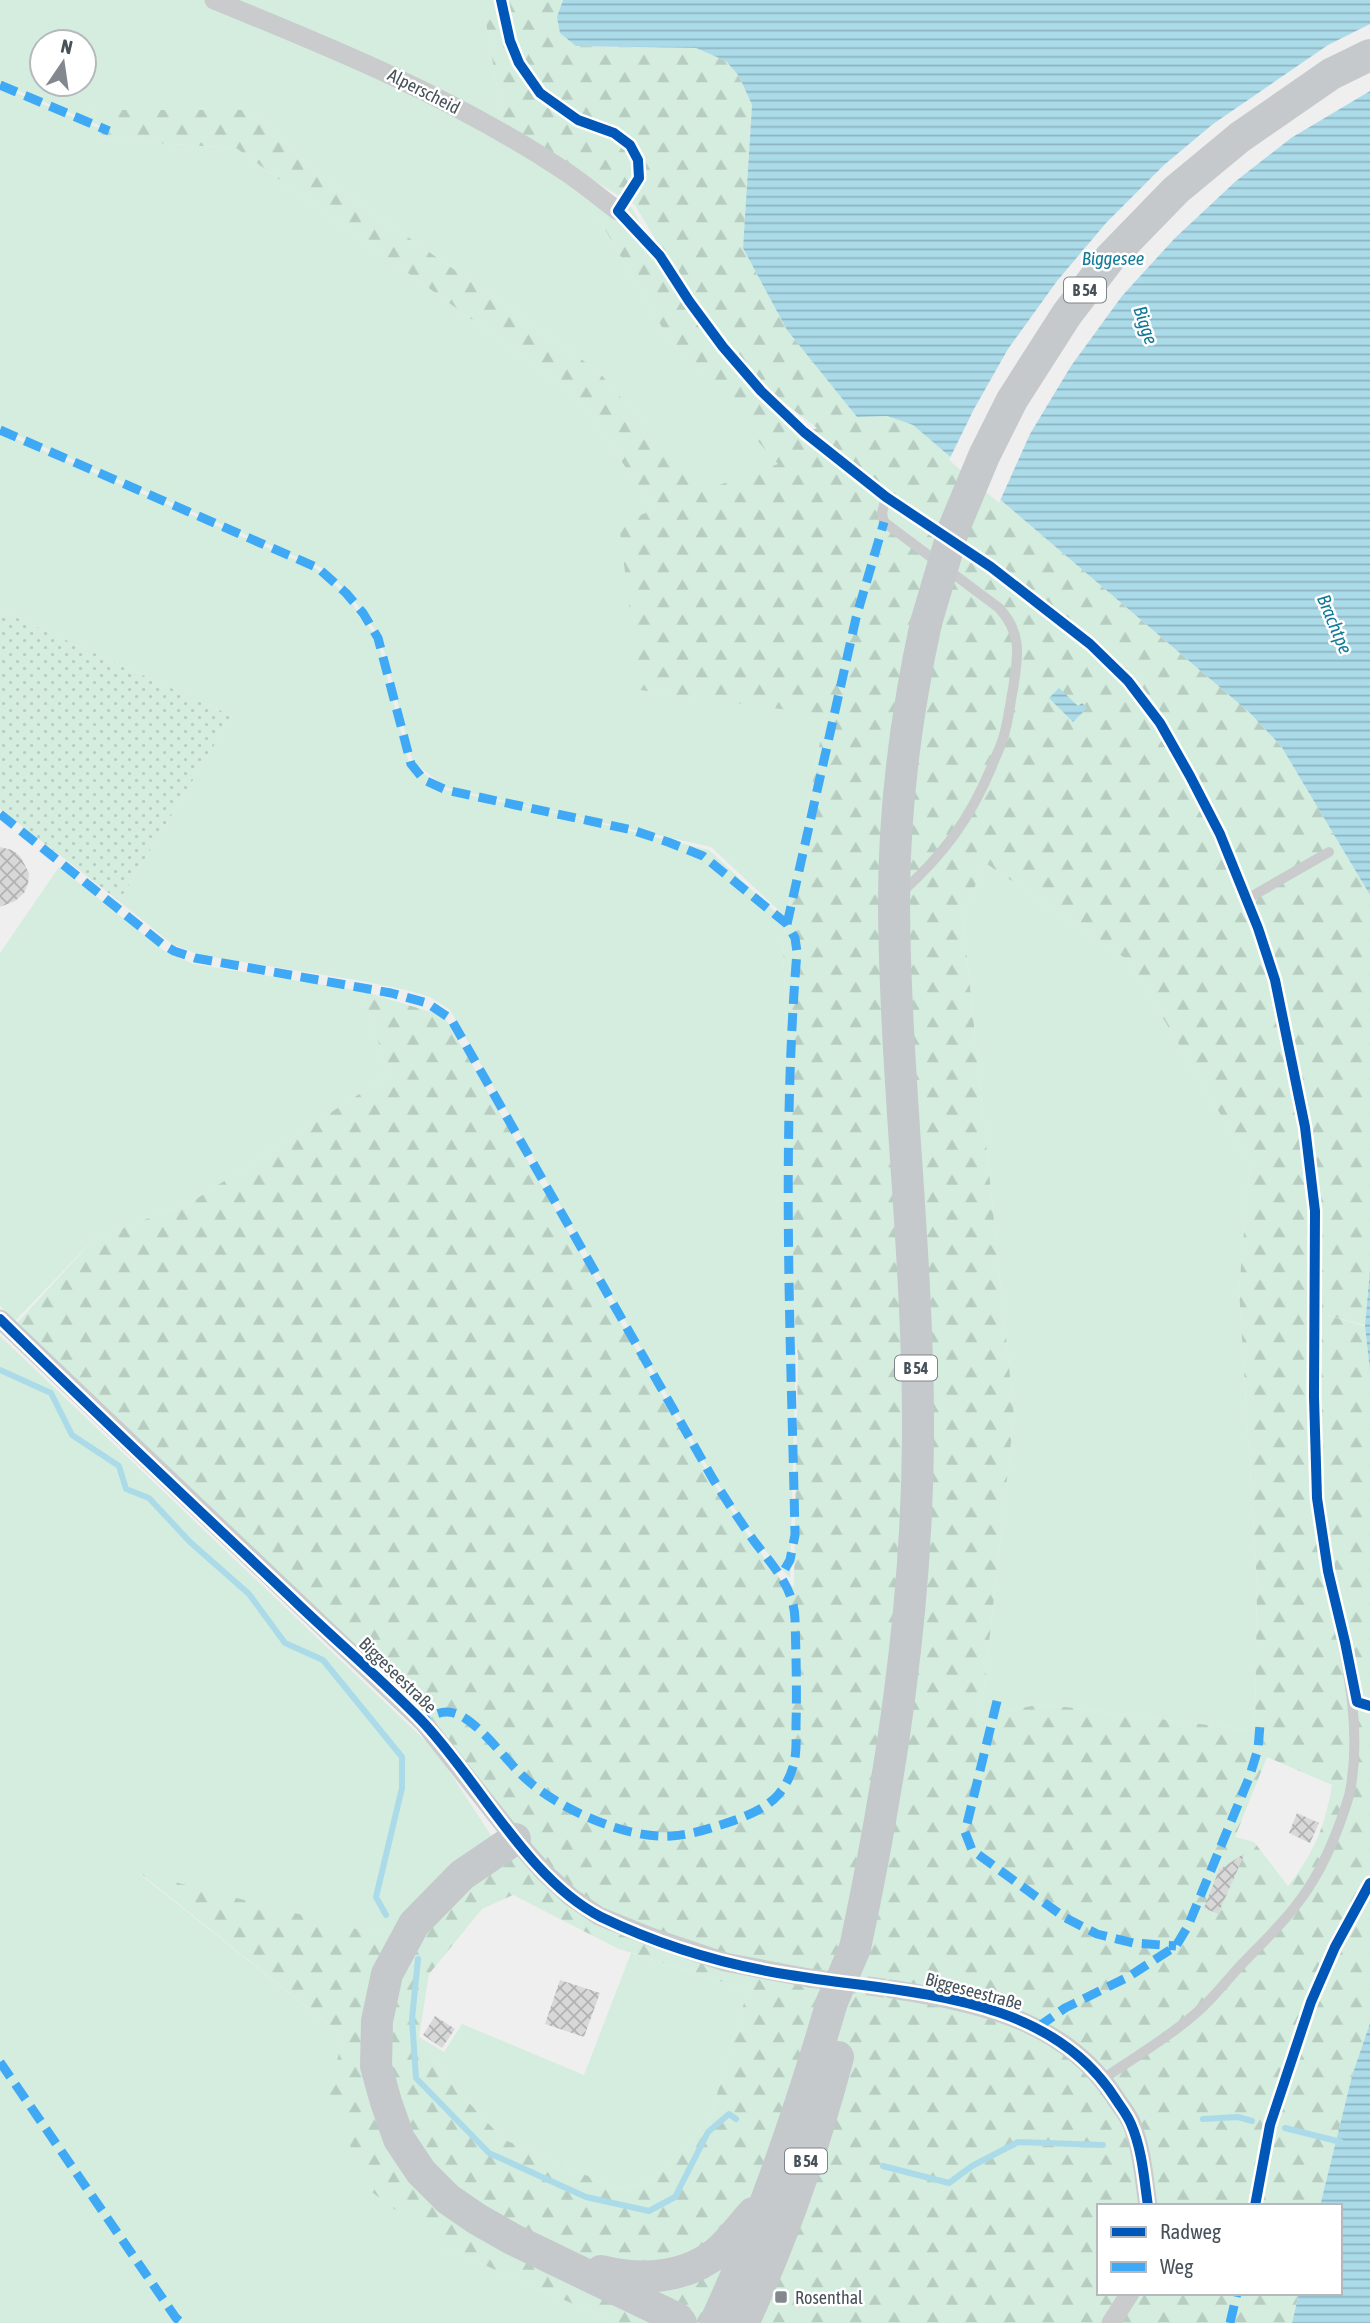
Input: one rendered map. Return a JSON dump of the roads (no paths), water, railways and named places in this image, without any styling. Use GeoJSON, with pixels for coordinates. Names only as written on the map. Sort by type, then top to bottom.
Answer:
{"type":"FeatureCollection","features":[{"type":"Feature","properties":{"kind":"main road","name":"B 54"},"geometry":{"type":"LineString","coordinates":[[746,2321],[792,2202],[825,2103],[842,2002],[878,1835],[896,1732],[908,1626],[918,1436],[896,993],[894,900],[899,793],[909,711],[926,623],[954,528],[984,456],[1012,400],[1067,314],[1103,268],[1176,190],[1240,137],[1331,74],[1370,55]]}},
{"type":"Feature","properties":{"kind":"main road"},"geometry":{"type":"LineString","coordinates":[[515,1839],[462,1875],[414,1924],[387,1974],[377,2021],[376,2066],[399,2139],[421,2172],[448,2199],[477,2219],[514,2240],[678,2319],[681,2323]]}},
{"type":"Feature","properties":{"kind":"main road","name":"B 54"},"geometry":{"type":"LineString","coordinates":[[715,2323],[735,2281],[842,2002]]}},
{"type":"Feature","properties":{"kind":"main road"},"geometry":{"type":"LineString","coordinates":[[555,2259],[632,2277],[653,2277],[690,2269],[719,2251],[766,2199]]}},
{"type":"Feature","properties":{"kind":"street","name":"Alperscheid"},"geometry":{"type":"LineString","coordinates":[[215,0],[359,59],[430,93],[503,132],[565,171],[618,211]]}},
{"type":"Feature","properties":{"kind":"street","name":"Biggeseestraße"},"geometry":{"type":"LineString","coordinates":[[0,1319],[423,1722],[515,1839],[562,1888],[599,1916],[651,1937],[725,1962],[809,1978]]}},
{"type":"Feature","properties":{"kind":"street","name":"Biggeseestraße"},"geometry":{"type":"LineString","coordinates":[[891,1989],[950,1999],[1007,2015],[1038,2027],[1071,2048],[1103,2079],[1131,2122],[1141,2158],[1148,2204]]}},
{"type":"Feature","properties":{"kind":"street"},"geometry":{"type":"LineString","coordinates":[[1111,2323],[1129,2295]]}},
{"type":"Feature","properties":{"kind":"lane"},"geometry":{"type":"LineString","coordinates":[[618,211],[660,256],[716,338],[761,391],[804,432],[886,497],[991,567],[1090,644],[1128,681],[1160,723],[1220,834],[1275,980],[1305,1127],[1315,1211],[1314,1396],[1317,1498],[1328,1572],[1357,1702],[1357,1747],[1351,1789],[1332,1844],[1313,1881],[1291,1912],[1195,2014],[1103,2079]]}},
{"type":"Feature","properties":{"kind":"lane"},"geometry":{"type":"LineString","coordinates":[[886,497],[882,513],[884,522],[999,608],[1010,620],[1017,640],[1016,667],[1005,734],[978,800],[955,836],[929,868],[894,900]]}},
{"type":"Feature","properties":{"kind":"lane"},"geometry":{"type":"LineString","coordinates":[[1247,900],[1329,852]]}},
{"type":"Feature","properties":{"kind":"water","name":"Biggesee"},"geometry":{"type":"Polygon","coordinates":[[[563,0],[1370,0],[1370,895],[1281,746],[1250,713],[913,425],[887,416],[857,417],[787,330],[743,248],[752,105],[739,76],[726,61],[696,48],[576,46],[560,33],[557,17],[563,0]]]}},
{"type":"Feature","properties":{"kind":"water"},"geometry":{"type":"Polygon","coordinates":[[[1059,688],[1078,706],[1082,703],[1087,708],[1073,722],[1049,698],[1059,688]]]}},
{"type":"Feature","properties":{"kind":"water"},"geometry":{"type":"Polygon","coordinates":[[[1370,1269],[1370,1371],[1365,1326],[1370,1269]]]}},
{"type":"Feature","properties":{"kind":"water"},"geometry":{"type":"Polygon","coordinates":[[[1370,2023],[1370,2323],[1292,2323],[1299,2295],[1342,2295],[1342,2204],[1320,2204],[1352,2076],[1370,2023]]]}},
{"type":"Feature","properties":{"kind":"waterway"},"geometry":{"type":"LineString","coordinates":[[0,1370],[51,1393],[72,1435],[119,1466],[126,1489],[149,1498],[190,1542],[249,1594],[285,1643],[323,1660],[402,1757],[402,1788],[376,1897],[386,1915]]}},
{"type":"Feature","properties":{"kind":"waterway"},"geometry":{"type":"LineString","coordinates":[[418,1959],[412,2019],[416,2078],[489,2153],[586,2197],[649,2211],[675,2197],[708,2132],[729,2114],[736,2119]]}},
{"type":"Feature","properties":{"kind":"waterway"},"geometry":{"type":"LineString","coordinates":[[1203,2119],[1238,2117],[1252,2121]]}},
{"type":"Feature","properties":{"kind":"waterway"},"geometry":{"type":"LineString","coordinates":[[1285,2128],[1341,2142]]}},
{"type":"Feature","properties":{"kind":"waterway"},"geometry":{"type":"LineString","coordinates":[[883,2166],[949,2183],[972,2166],[1018,2142],[1103,2145]]}},
{"type":"Feature","properties":{"kind":"tunnel"},"geometry":{"type":"LineString","coordinates":[[809,1978],[891,1989]]}},
{"type":"Feature","properties":{"kind":"place","name":"Rosenthal"},"geometry":{"type":"Point","coordinates":[781,2297]}},
{"type":"Feature","properties":{"kind":"water label","name":"Bigge"},"geometry":{"type":"Point","coordinates":[1146,325]}},
{"type":"Feature","properties":{"kind":"water label","name":"Brachtpe"},"geometry":{"type":"Point","coordinates":[1335,624]}}]}
